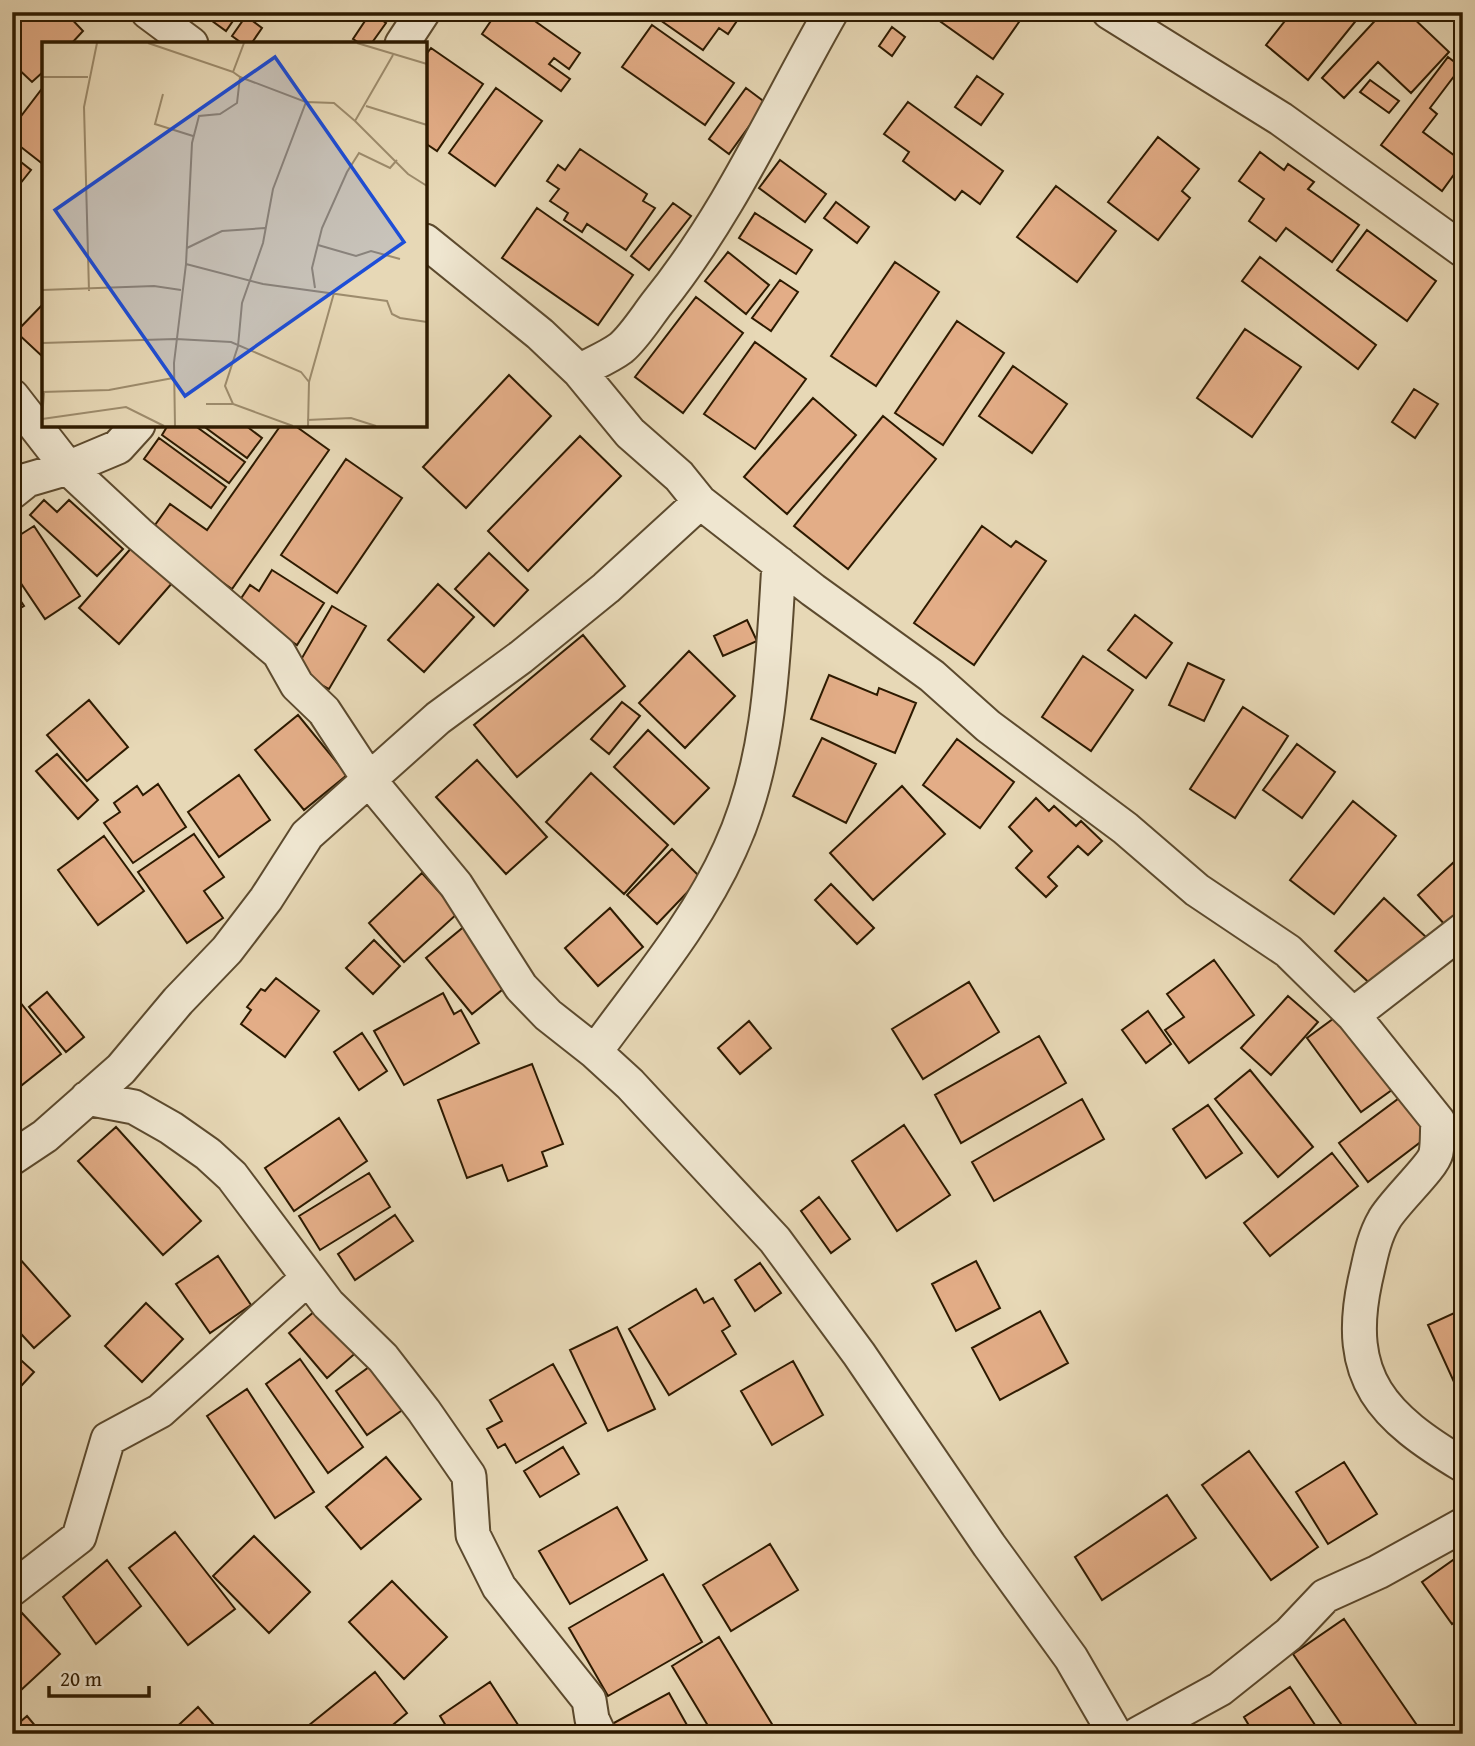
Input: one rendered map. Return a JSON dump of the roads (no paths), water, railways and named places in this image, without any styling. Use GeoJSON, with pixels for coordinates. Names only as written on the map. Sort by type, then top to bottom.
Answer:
{"type":"FeatureCollection","features":[{"type":"Feature","properties":{"kind":"street"},"geometry":{"type":"LineString","coordinates":[[148,12],[188,42]]}},
{"type":"Feature","properties":{"kind":"street"},"geometry":{"type":"LineString","coordinates":[[403,42],[423,12]]}},
{"type":"Feature","properties":{"kind":"street"},"geometry":{"type":"LineString","coordinates":[[579,372],[622,347],[701,245],[760,146],[831,12]]}},
{"type":"Feature","properties":{"kind":"street"},"geometry":{"type":"LineString","coordinates":[[1109,12],[1281,119],[1463,250]]}},
{"type":"Feature","properties":{"kind":"street"},"geometry":{"type":"LineString","coordinates":[[427,243],[540,334],[579,372],[629,433],[679,477],[700,502],[932,676],[988,726],[1125,828],[1197,890],[1287,951],[1353,1015],[1438,1121],[1436,1156],[1384,1219],[1374,1241],[1361,1301],[1361,1352],[1366,1374],[1376,1395],[1398,1418],[1429,1445],[1463,1465]]}},
{"type":"Feature","properties":{"kind":"street"},"geometry":{"type":"LineString","coordinates":[[12,396],[68,468],[139,534],[279,653],[297,685],[324,711],[370,781],[456,885],[521,987],[548,1015],[630,1084],[775,1240],[859,1354],[989,1545],[1071,1658],[1115,1734]]}},
{"type":"Feature","properties":{"kind":"street"},"geometry":{"type":"LineString","coordinates":[[12,492],[27,480],[68,468],[118,447],[136,427]]}},
{"type":"Feature","properties":{"kind":"street"},"geometry":{"type":"LineString","coordinates":[[12,1158],[45,1136],[121,1069],[178,1001],[227,950],[266,899],[307,835],[438,718],[606,588],[700,502]]}},
{"type":"Feature","properties":{"kind":"street"},"geometry":{"type":"LineString","coordinates":[[595,1052],[685,929],[730,850],[743,816],[755,775],[767,716],[779,563]]}},
{"type":"Feature","properties":{"kind":"street"},"geometry":{"type":"LineString","coordinates":[[1353,1015],[1463,930]]}},
{"type":"Feature","properties":{"kind":"street"},"geometry":{"type":"LineString","coordinates":[[121,1069],[134,1107]]}},
{"type":"Feature","properties":{"kind":"street"},"geometry":{"type":"LineString","coordinates":[[87,1098],[134,1107],[199,1147],[232,1176],[328,1304],[383,1358],[469,1476],[473,1535],[499,1587],[589,1700],[598,1734]]}},
{"type":"Feature","properties":{"kind":"street"},"geometry":{"type":"LineString","coordinates":[[12,1589],[79,1537],[108,1439],[160,1411],[308,1278]]}},
{"type":"Feature","properties":{"kind":"street"},"geometry":{"type":"LineString","coordinates":[[1138,1734],[1220,1689],[1289,1634],[1325,1596],[1378,1572],[1463,1524]]}}]}
